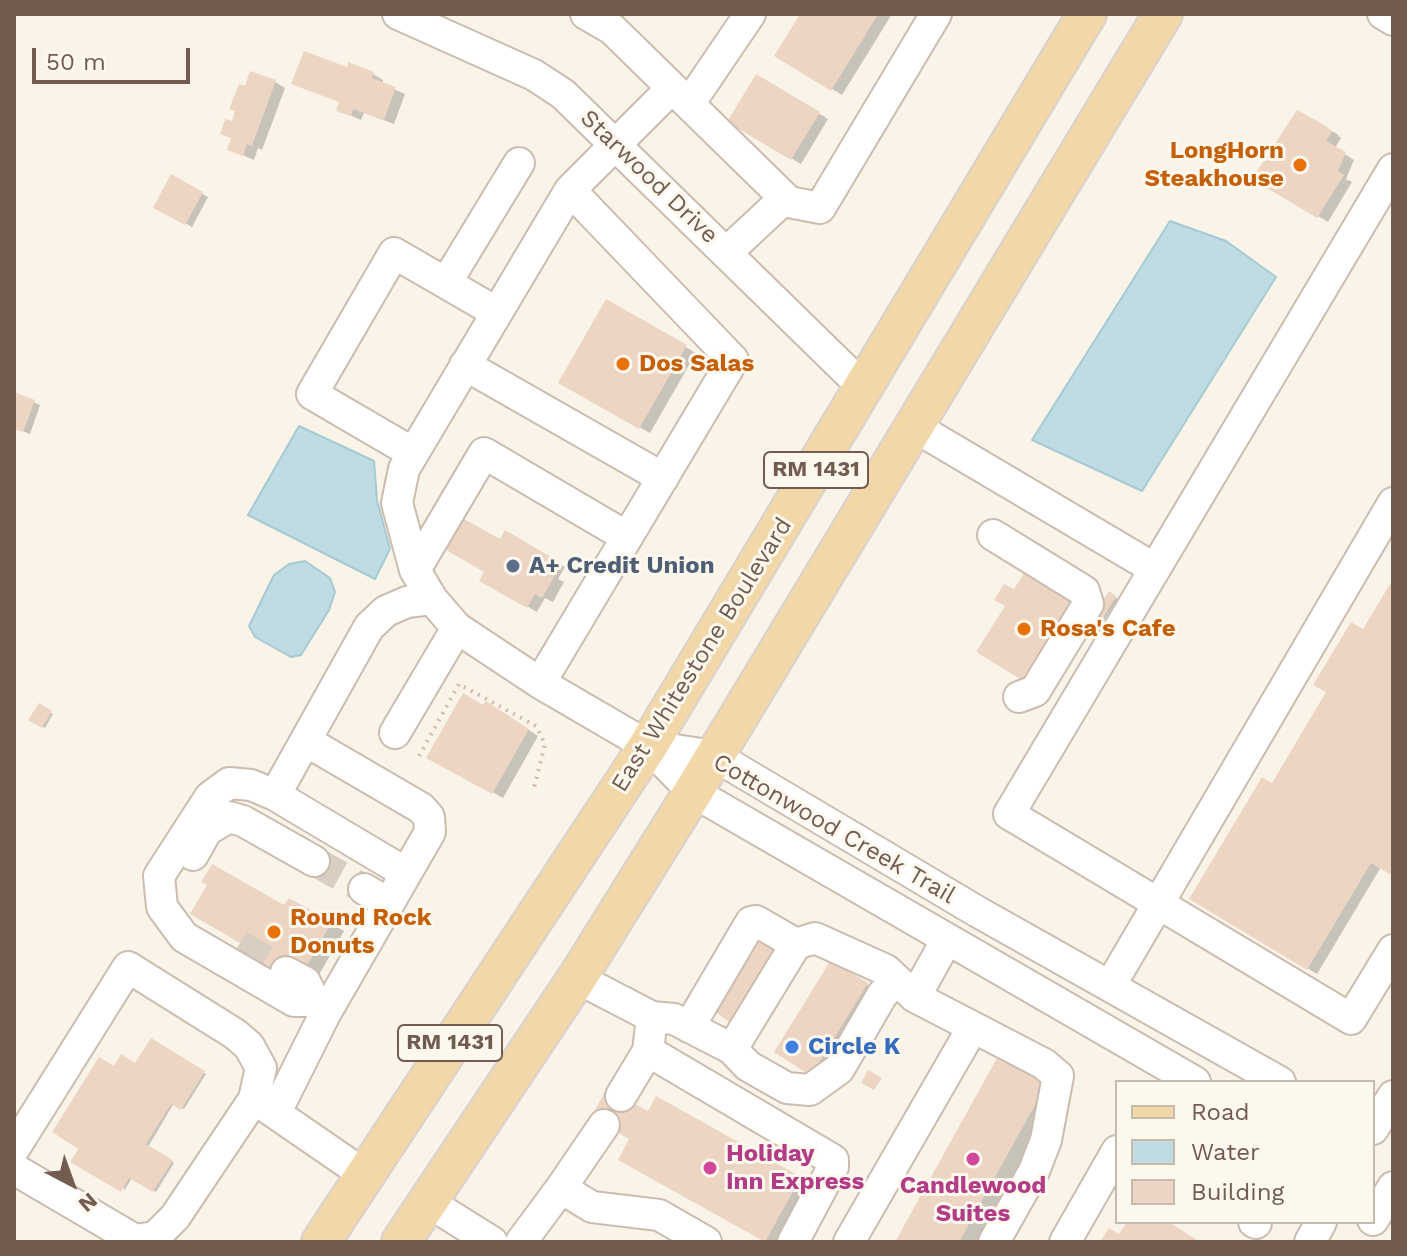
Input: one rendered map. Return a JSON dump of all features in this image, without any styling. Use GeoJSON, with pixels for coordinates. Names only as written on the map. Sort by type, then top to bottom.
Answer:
{"type":"FeatureCollection","features":[{"type":"Feature","properties":{"kind":"main road","name":"East Whitestone Boulevard"},"geometry":{"type":"LineString","coordinates":[[321,1242],[648,746],[865,389],[1087,14]]}},
{"type":"Feature","properties":{"kind":"main road","name":"RM 1431"},"geometry":{"type":"LineString","coordinates":[[401,1242],[577,978],[693,792],[1163,14]]}},
{"type":"Feature","properties":{"kind":"street","name":"Starwood Drive"},"geometry":{"type":"LineString","coordinates":[[398,14],[534,75],[563,94],[865,389]]}},
{"type":"Feature","properties":{"kind":"street"},"geometry":{"type":"LineString","coordinates":[[648,746],[540,683],[457,628],[432,599],[415,570],[397,503],[398,486],[413,453],[570,190],[614,144],[680,96],[750,14]]}},
{"type":"Feature","properties":{"kind":"street"},"geometry":{"type":"LineString","coordinates":[[604,19],[785,198],[820,208],[936,14]]}},
{"type":"Feature","properties":{"kind":"street"},"geometry":{"type":"LineString","coordinates":[[1383,14],[1393,20]]}},
{"type":"Feature","properties":{"kind":"street"},"geometry":{"type":"LineString","coordinates":[[446,283],[519,163]]}},
{"type":"Feature","properties":{"kind":"street"},"geometry":{"type":"LineString","coordinates":[[1388,971],[1351,1019],[1009,814],[1393,169]]}},
{"type":"Feature","properties":{"kind":"street"},"geometry":{"type":"LineString","coordinates":[[540,683],[733,360],[570,190]]}},
{"type":"Feature","properties":{"kind":"street"},"geometry":{"type":"LineString","coordinates":[[726,253],[785,198]]}},
{"type":"Feature","properties":{"kind":"street"},"geometry":{"type":"LineString","coordinates":[[413,453],[312,394],[394,253],[496,312]]}},
{"type":"Feature","properties":{"kind":"street"},"geometry":{"type":"LineString","coordinates":[[465,365],[663,478]]}},
{"type":"Feature","properties":{"kind":"street"},"geometry":{"type":"LineString","coordinates":[[915,427],[1155,569]]}},
{"type":"Feature","properties":{"kind":"street"},"geometry":{"type":"LineString","coordinates":[[415,570],[484,453],[627,537]]}},
{"type":"Feature","properties":{"kind":"street"},"geometry":{"type":"LineString","coordinates":[[1110,986],[1393,503]]}},
{"type":"Feature","properties":{"kind":"street"},"geometry":{"type":"LineString","coordinates":[[993,535],[1084,591],[1088,604],[1035,691],[1019,697]]}},
{"type":"Feature","properties":{"kind":"street"},"geometry":{"type":"LineString","coordinates":[[275,795],[369,627],[386,611],[407,602],[432,599]]}},
{"type":"Feature","properties":{"kind":"street"},"geometry":{"type":"LineString","coordinates":[[395,733],[457,628]]}},
{"type":"Feature","properties":{"kind":"street"},"geometry":{"type":"LineString","coordinates":[[14,1169],[135,1240],[146,1241],[155,1237],[175,1217],[265,1106],[376,896],[406,873],[430,832],[429,817],[421,808],[306,741]]}},
{"type":"Feature","properties":{"kind":"street","name":"Cottonwood Creek Trail"},"geometry":{"type":"LineString","coordinates":[[648,746],[715,756],[1276,1080]]}},
{"type":"Feature","properties":{"kind":"street","name":"Cottonwood Creek Trail"},"geometry":{"type":"LineString","coordinates":[[648,746],[693,792],[946,941],[1191,1080]]}},
{"type":"Feature","properties":{"kind":"street"},"geometry":{"type":"LineString","coordinates":[[321,1005],[294,1001],[184,937],[162,907],[159,876],[210,797],[229,783],[251,785],[275,795],[406,873]]}},
{"type":"Feature","properties":{"kind":"street"},"geometry":{"type":"LineString","coordinates":[[239,945],[183,911],[178,896],[181,874],[207,830],[229,817],[243,821],[314,861]]}},
{"type":"Feature","properties":{"kind":"street"},"geometry":{"type":"LineString","coordinates":[[689,1027],[751,922],[756,921],[796,944]]}},
{"type":"Feature","properties":{"kind":"street"},"geometry":{"type":"LineString","coordinates":[[732,1049],[796,944],[815,938],[886,970],[906,988],[1044,1064],[1058,1076],[1046,1140],[1034,1171],[994,1242]]}},
{"type":"Feature","properties":{"kind":"street"},"geometry":{"type":"LineString","coordinates":[[577,978],[652,1017],[674,1019],[732,1049],[748,1066],[787,1088],[810,1090],[839,1069],[882,995],[906,988],[946,941]]}},
{"type":"Feature","properties":{"kind":"street"},"geometry":{"type":"LineString","coordinates":[[14,1149],[128,967],[249,1046],[261,1068],[265,1106],[365,1175]]}},
{"type":"Feature","properties":{"kind":"street"},"geometry":{"type":"LineString","coordinates":[[286,972],[305,982],[321,1005]]}},
{"type":"Feature","properties":{"kind":"street"},"geometry":{"type":"LineString","coordinates":[[621,1096],[648,1051],[652,1017]]}},
{"type":"Feature","properties":{"kind":"street"},"geometry":{"type":"LineString","coordinates":[[849,1242],[973,1027]]}},
{"type":"Feature","properties":{"kind":"street"},"geometry":{"type":"LineString","coordinates":[[648,1051],[833,1160],[833,1167],[793,1242]]}},
{"type":"Feature","properties":{"kind":"street"},"geometry":{"type":"LineString","coordinates":[[1375,1128],[1393,1096]]}},
{"type":"Feature","properties":{"kind":"street"},"geometry":{"type":"LineString","coordinates":[[521,1242],[604,1125]]}},
{"type":"Feature","properties":{"kind":"street"},"geometry":{"type":"LineString","coordinates":[[1375,1133],[1393,1145]]}},
{"type":"Feature","properties":{"kind":"street"},"geometry":{"type":"LineString","coordinates":[[1065,1242],[1115,1154]]}},
{"type":"Feature","properties":{"kind":"street"},"geometry":{"type":"LineString","coordinates":[[561,1188],[592,1207],[659,1215],[706,1242]]}},
{"type":"Feature","properties":{"kind":"street"},"geometry":{"type":"LineString","coordinates":[[428,1202],[492,1242]]}},
{"type":"Feature","properties":{"kind":"street"},"geometry":{"type":"LineString","coordinates":[[1310,1242],[1320,1224]]}},
{"type":"Feature","properties":{"kind":"street"},"geometry":{"type":"LineString","coordinates":[[1360,1242],[1370,1224]]}},
{"type":"Feature","properties":{"kind":"path"},"geometry":{"type":"LineString","coordinates":[[419,756],[459,684],[536,726],[545,744],[533,792]]}},
{"type":"Feature","properties":{"kind":"water"},"geometry":{"type":"Polygon","coordinates":[[[1170,221],[1226,241],[1276,277],[1142,491],[1032,440],[1170,221]]]}},
{"type":"Feature","properties":{"kind":"water"},"geometry":{"type":"Polygon","coordinates":[[[299,426],[374,461],[377,500],[390,549],[375,579],[248,515],[299,426]]]}},
{"type":"Feature","properties":{"kind":"water"},"geometry":{"type":"Polygon","coordinates":[[[305,561],[330,578],[335,592],[329,610],[301,655],[291,657],[255,637],[249,626],[274,575],[289,564],[305,561]]]}},
{"type":"Feature","properties":{"kind":"building"},"geometry":{"type":"Polygon","coordinates":[[[800,14],[878,14],[831,91],[774,56],[800,14]]]}},
{"type":"Feature","properties":{"kind":"building"},"geometry":{"type":"Polygon","coordinates":[[[304,51],[347,67],[348,62],[374,72],[372,78],[396,87],[384,120],[353,109],[351,116],[336,111],[339,102],[291,84],[304,51]]]}},
{"type":"Feature","properties":{"kind":"building"},"geometry":{"type":"Polygon","coordinates":[[[250,71],[276,80],[252,146],[247,144],[243,156],[227,150],[231,138],[220,134],[225,119],[232,121],[235,111],[229,109],[239,84],[245,86],[250,71]]]}},
{"type":"Feature","properties":{"kind":"building"},"geometry":{"type":"Polygon","coordinates":[[[756,74],[820,112],[791,160],[727,122],[756,74]]]}},
{"type":"Feature","properties":{"kind":"building","name":"LongHorn Steakhouse"},"geometry":{"type":"Polygon","coordinates":[[[1297,110],[1326,126],[1332,132],[1326,141],[1346,152],[1338,171],[1344,175],[1317,218],[1252,179],[1297,110]]]}},
{"type":"Feature","properties":{"kind":"building"},"geometry":{"type":"Polygon","coordinates":[[[171,174],[203,192],[185,225],[153,208],[171,174]]]}},
{"type":"Feature","properties":{"kind":"building","name":"Dos Salas"},"geometry":{"type":"Polygon","coordinates":[[[606,299],[687,345],[639,429],[558,383],[606,299]]]}},
{"type":"Feature","properties":{"kind":"building"},"geometry":{"type":"Polygon","coordinates":[[[14,392],[35,400],[23,432],[14,429],[14,392]]]}},
{"type":"Feature","properties":{"kind":"building","name":"A+ Credit Union"},"geometry":{"type":"Polygon","coordinates":[[[457,515],[500,539],[505,530],[556,560],[550,572],[555,575],[542,598],[535,594],[527,608],[479,581],[484,572],[439,546],[457,515]]]}},
{"type":"Feature","properties":{"kind":"building","name":"Rosa's Cafe"},"geometry":{"type":"Polygon","coordinates":[[[1030,564],[1079,595],[1025,682],[976,652],[1005,606],[994,600],[1004,584],[1014,589],[1030,564]]]}},
{"type":"Feature","properties":{"kind":"building"},"geometry":{"type":"Polygon","coordinates":[[[1393,579],[1393,876],[1371,863],[1307,970],[1189,899],[1262,777],[1272,783],[1326,692],[1313,685],[1351,622],[1363,629],[1393,579]]]}},
{"type":"Feature","properties":{"kind":"building"},"geometry":{"type":"Polygon","coordinates":[[[1109,591],[1116,596],[1100,623],[1092,617],[1109,591]]]}},
{"type":"Feature","properties":{"kind":"building"},"geometry":{"type":"Polygon","coordinates":[[[463,693],[483,705],[486,701],[529,729],[492,794],[426,758],[463,693]]]}},
{"type":"Feature","properties":{"kind":"building"},"geometry":{"type":"Polygon","coordinates":[[[39,703],[52,711],[42,728],[28,720],[39,703]]]}},
{"type":"Feature","properties":{"kind":"building","name":"Round Rock Donuts"},"geometry":{"type":"Polygon","coordinates":[[[212,864],[284,905],[289,898],[332,922],[302,974],[277,989],[229,962],[240,943],[190,914],[207,885],[201,882],[212,864]]]}},
{"type":"Feature","properties":{"kind":"building"},"geometry":{"type":"Polygon","coordinates":[[[766,932],[784,944],[732,1024],[714,1011],[766,932]]]}},
{"type":"Feature","properties":{"kind":"building"},"geometry":{"type":"Polygon","coordinates":[[[831,960],[868,983],[811,1076],[774,1052],[831,960]]]}},
{"type":"Feature","properties":{"kind":"building"},"geometry":{"type":"Polygon","coordinates":[[[151,1038],[205,1071],[181,1110],[171,1104],[146,1144],[173,1160],[153,1192],[129,1178],[121,1192],[70,1162],[78,1149],[52,1132],[99,1057],[114,1066],[121,1054],[135,1063],[151,1038]]]}},
{"type":"Feature","properties":{"kind":"building","name":"Candlewood Suites"},"geometry":{"type":"Polygon","coordinates":[[[1002,1049],[1051,1076],[959,1242],[895,1242],[1002,1049]]]}},
{"type":"Feature","properties":{"kind":"building"},"geometry":{"type":"Polygon","coordinates":[[[868,1070],[882,1078],[874,1090],[861,1083],[868,1070]]]}},
{"type":"Feature","properties":{"kind":"building","name":"Holiday Inn Express"},"geometry":{"type":"Polygon","coordinates":[[[607,1088],[648,1111],[656,1096],[801,1177],[765,1242],[618,1160],[629,1139],[591,1117],[607,1088]]]}},
{"type":"Feature","properties":{"kind":"building"},"geometry":{"type":"Polygon","coordinates":[[[1126,1224],[1172,1224],[1200,1242],[1100,1242],[1109,1228],[1119,1234],[1126,1224]]]}},
{"type":"Feature","properties":{"kind":"tunnel"},"geometry":{"type":"LineString","coordinates":[[314,861],[364,889]]}},
{"type":"Feature","properties":{"kind":"tunnel"},"geometry":{"type":"LineString","coordinates":[[239,945],[286,972]]}},
{"type":"Feature","properties":{"kind":"place","name":"LongHorn Steakhouse"},"geometry":{"type":"Point","coordinates":[1300,165]}},
{"type":"Feature","properties":{"kind":"place","name":"Dos Salas"},"geometry":{"type":"Point","coordinates":[623,364]}},
{"type":"Feature","properties":{"kind":"place","name":"A+ Credit Union"},"geometry":{"type":"Point","coordinates":[513,566]}},
{"type":"Feature","properties":{"kind":"place","name":"Rosa's Cafe"},"geometry":{"type":"Point","coordinates":[1024,629]}},
{"type":"Feature","properties":{"kind":"place","name":"Round Rock Donuts"},"geometry":{"type":"Point","coordinates":[274,932]}},
{"type":"Feature","properties":{"kind":"place","name":"Circle K"},"geometry":{"type":"Point","coordinates":[792,1047]}},
{"type":"Feature","properties":{"kind":"place","name":"Candlewood Suites"},"geometry":{"type":"Point","coordinates":[973,1159]}},
{"type":"Feature","properties":{"kind":"place","name":"Holiday Inn Express"},"geometry":{"type":"Point","coordinates":[710,1168]}}]}
